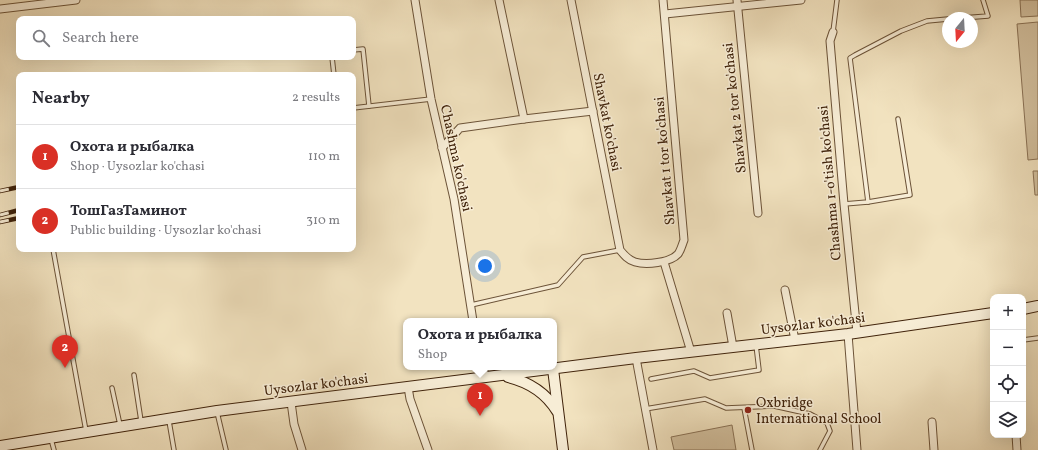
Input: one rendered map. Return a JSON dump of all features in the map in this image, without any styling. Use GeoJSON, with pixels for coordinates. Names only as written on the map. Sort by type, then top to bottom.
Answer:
{"type":"FeatureCollection","features":[{"type":"Feature","properties":{"kind":"main road"},"geometry":{"type":"LineString","coordinates":[[1026,308],[1038,306]]}},
{"type":"Feature","properties":{"kind":"main road","name":"Uysozlar ko'chasi"},"geometry":{"type":"LineString","coordinates":[[557,368],[756,344],[853,334],[990,313]]}},
{"type":"Feature","properties":{"kind":"main road","name":"Uysozlar ko'chasi"},"geometry":{"type":"LineString","coordinates":[[0,446],[217,410],[545,370]]}},
{"type":"Feature","properties":{"kind":"main road"},"geometry":{"type":"LineString","coordinates":[[553,370],[563,450]]}},
{"type":"Feature","properties":{"kind":"main road"},"geometry":{"type":"LineString","coordinates":[[500,376],[518,380],[534,387],[548,398],[559,413]]}},
{"type":"Feature","properties":{"kind":"street"},"geometry":{"type":"LineString","coordinates":[[0,9],[76,0]]}},
{"type":"Feature","properties":{"kind":"street","name":"Chashma ko'chasi"},"geometry":{"type":"LineString","coordinates":[[415,0],[431,99],[454,199],[472,318]]}},
{"type":"Feature","properties":{"kind":"street"},"geometry":{"type":"LineString","coordinates":[[499,0],[524,119]]}},
{"type":"Feature","properties":{"kind":"street","name":"Shavkat ko'chasi"},"geometry":{"type":"LineString","coordinates":[[571,0],[620,250]]}},
{"type":"Feature","properties":{"kind":"street","name":"Shavkat 1 tor ko'chasi"},"geometry":{"type":"LineString","coordinates":[[663,0],[684,233],[684,240],[677,256],[664,262]]}},
{"type":"Feature","properties":{"kind":"street"},"geometry":{"type":"LineString","coordinates":[[665,14],[737,3],[800,0]]}},
{"type":"Feature","properties":{"kind":"street","name":"Shavkat 2 tor ko'chasi"},"geometry":{"type":"LineString","coordinates":[[737,3],[758,213]]}},
{"type":"Feature","properties":{"kind":"street","name":"Chashma 1-o'tish ko'chasi"},"geometry":{"type":"LineString","coordinates":[[833,32],[830,41],[844,204],[853,334],[857,450]]}},
{"type":"Feature","properties":{"kind":"street"},"geometry":{"type":"LineString","coordinates":[[442,148],[460,128],[593,111]]}},
{"type":"Feature","properties":{"kind":"street"},"geometry":{"type":"LineString","coordinates":[[620,250],[627,258],[635,262],[664,262],[691,352]]}},
{"type":"Feature","properties":{"kind":"street"},"geometry":{"type":"LineString","coordinates":[[785,290],[794,340]]}},
{"type":"Feature","properties":{"kind":"street"},"geometry":{"type":"LineString","coordinates":[[727,313],[733,347]]}},
{"type":"Feature","properties":{"kind":"street"},"geometry":{"type":"LineString","coordinates":[[636,358],[653,450]]}},
{"type":"Feature","properties":{"kind":"street"},"geometry":{"type":"LineString","coordinates":[[484,370],[485,377]]}},
{"type":"Feature","properties":{"kind":"street"},"geometry":{"type":"LineString","coordinates":[[408,387],[410,399],[428,450]]}},
{"type":"Feature","properties":{"kind":"street"},"geometry":{"type":"LineString","coordinates":[[290,402],[294,424],[302,450]]}},
{"type":"Feature","properties":{"kind":"street"},"geometry":{"type":"LineString","coordinates":[[932,422],[934,450]]}},
{"type":"Feature","properties":{"kind":"street"},"geometry":{"type":"LineString","coordinates":[[1016,438],[1017,450]]}},
{"type":"Feature","properties":{"kind":"lane"},"geometry":{"type":"LineString","coordinates":[[833,32],[838,0]]}},
{"type":"Feature","properties":{"kind":"lane"},"geometry":{"type":"LineString","coordinates":[[978,17],[988,16],[983,0]]}},
{"type":"Feature","properties":{"kind":"lane"},"geometry":{"type":"LineString","coordinates":[[868,202],[850,58],[901,31],[927,21],[942,20]]}},
{"type":"Feature","properties":{"kind":"lane"},"geometry":{"type":"LineString","coordinates":[[356,50],[363,49],[370,106]]}},
{"type":"Feature","properties":{"kind":"lane"},"geometry":{"type":"LineString","coordinates":[[332,60],[334,72]]}},
{"type":"Feature","properties":{"kind":"lane"},"geometry":{"type":"LineString","coordinates":[[356,108],[431,99]]}},
{"type":"Feature","properties":{"kind":"lane"},"geometry":{"type":"LineString","coordinates":[[844,204],[868,202],[910,194],[898,119]]}},
{"type":"Feature","properties":{"kind":"lane"},"geometry":{"type":"LineString","coordinates":[[470,305],[558,285],[583,257],[620,250]]}},
{"type":"Feature","properties":{"kind":"lane"},"geometry":{"type":"LineString","coordinates":[[54,252],[86,432]]}},
{"type":"Feature","properties":{"kind":"lane"},"geometry":{"type":"LineString","coordinates":[[1026,340],[1038,338]]}},
{"type":"Feature","properties":{"kind":"lane"},"geometry":{"type":"LineString","coordinates":[[651,379],[694,371],[710,378],[759,370],[756,344]]}},
{"type":"Feature","properties":{"kind":"lane"},"geometry":{"type":"LineString","coordinates":[[134,375],[141,422]]}},
{"type":"Feature","properties":{"kind":"lane"},"geometry":{"type":"LineString","coordinates":[[112,388],[121,426]]}},
{"type":"Feature","properties":{"kind":"lane"},"geometry":{"type":"LineString","coordinates":[[645,410],[705,399],[726,408],[774,406],[810,414],[827,423],[830,431],[820,450]]}},
{"type":"Feature","properties":{"kind":"lane"},"geometry":{"type":"LineString","coordinates":[[744,408],[752,450]]}},
{"type":"Feature","properties":{"kind":"lane"},"geometry":{"type":"LineString","coordinates":[[217,410],[226,450]]}},
{"type":"Feature","properties":{"kind":"lane"},"geometry":{"type":"LineString","coordinates":[[168,418],[174,450]]}},
{"type":"Feature","properties":{"kind":"lane"},"geometry":{"type":"LineString","coordinates":[[51,438],[54,450]]}},
{"type":"Feature","properties":{"kind":"shaded area"},"geometry":{"type":"Polygon","coordinates":[[[1020,0],[1038,0],[1038,16],[1021,17],[1020,0]]]}},
{"type":"Feature","properties":{"kind":"shaded area"},"geometry":{"type":"Polygon","coordinates":[[[1038,22],[1038,159],[1028,160],[1017,24],[1038,22]]]}},
{"type":"Feature","properties":{"kind":"shaded area"},"geometry":{"type":"Polygon","coordinates":[[[1033,171],[1038,171],[1038,195],[1035,195],[1033,171]]]}},
{"type":"Feature","properties":{"kind":"shaded area"},"geometry":{"type":"Polygon","coordinates":[[[732,425],[736,450],[674,450],[671,437],[732,425]]]}},
{"type":"Feature","properties":{"kind":"railway"},"geometry":{"type":"LineString","coordinates":[[0,191],[16,188]]}},
{"type":"Feature","properties":{"kind":"railway"},"geometry":{"type":"LineString","coordinates":[[0,215],[16,211]]}},
{"type":"Feature","properties":{"kind":"railway"},"geometry":{"type":"LineString","coordinates":[[0,222],[16,219]]}},
{"type":"Feature","properties":{"kind":"place","name":"ТошГазТаминот"},"geometry":{"type":"Point","coordinates":[65,368]}},
{"type":"Feature","properties":{"kind":"place","name":"Oxbridge International School"},"geometry":{"type":"Point","coordinates":[748,410]}},
{"type":"Feature","properties":{"kind":"place","name":"Охота и рыбалка"},"geometry":{"type":"Point","coordinates":[480,416]}}]}
